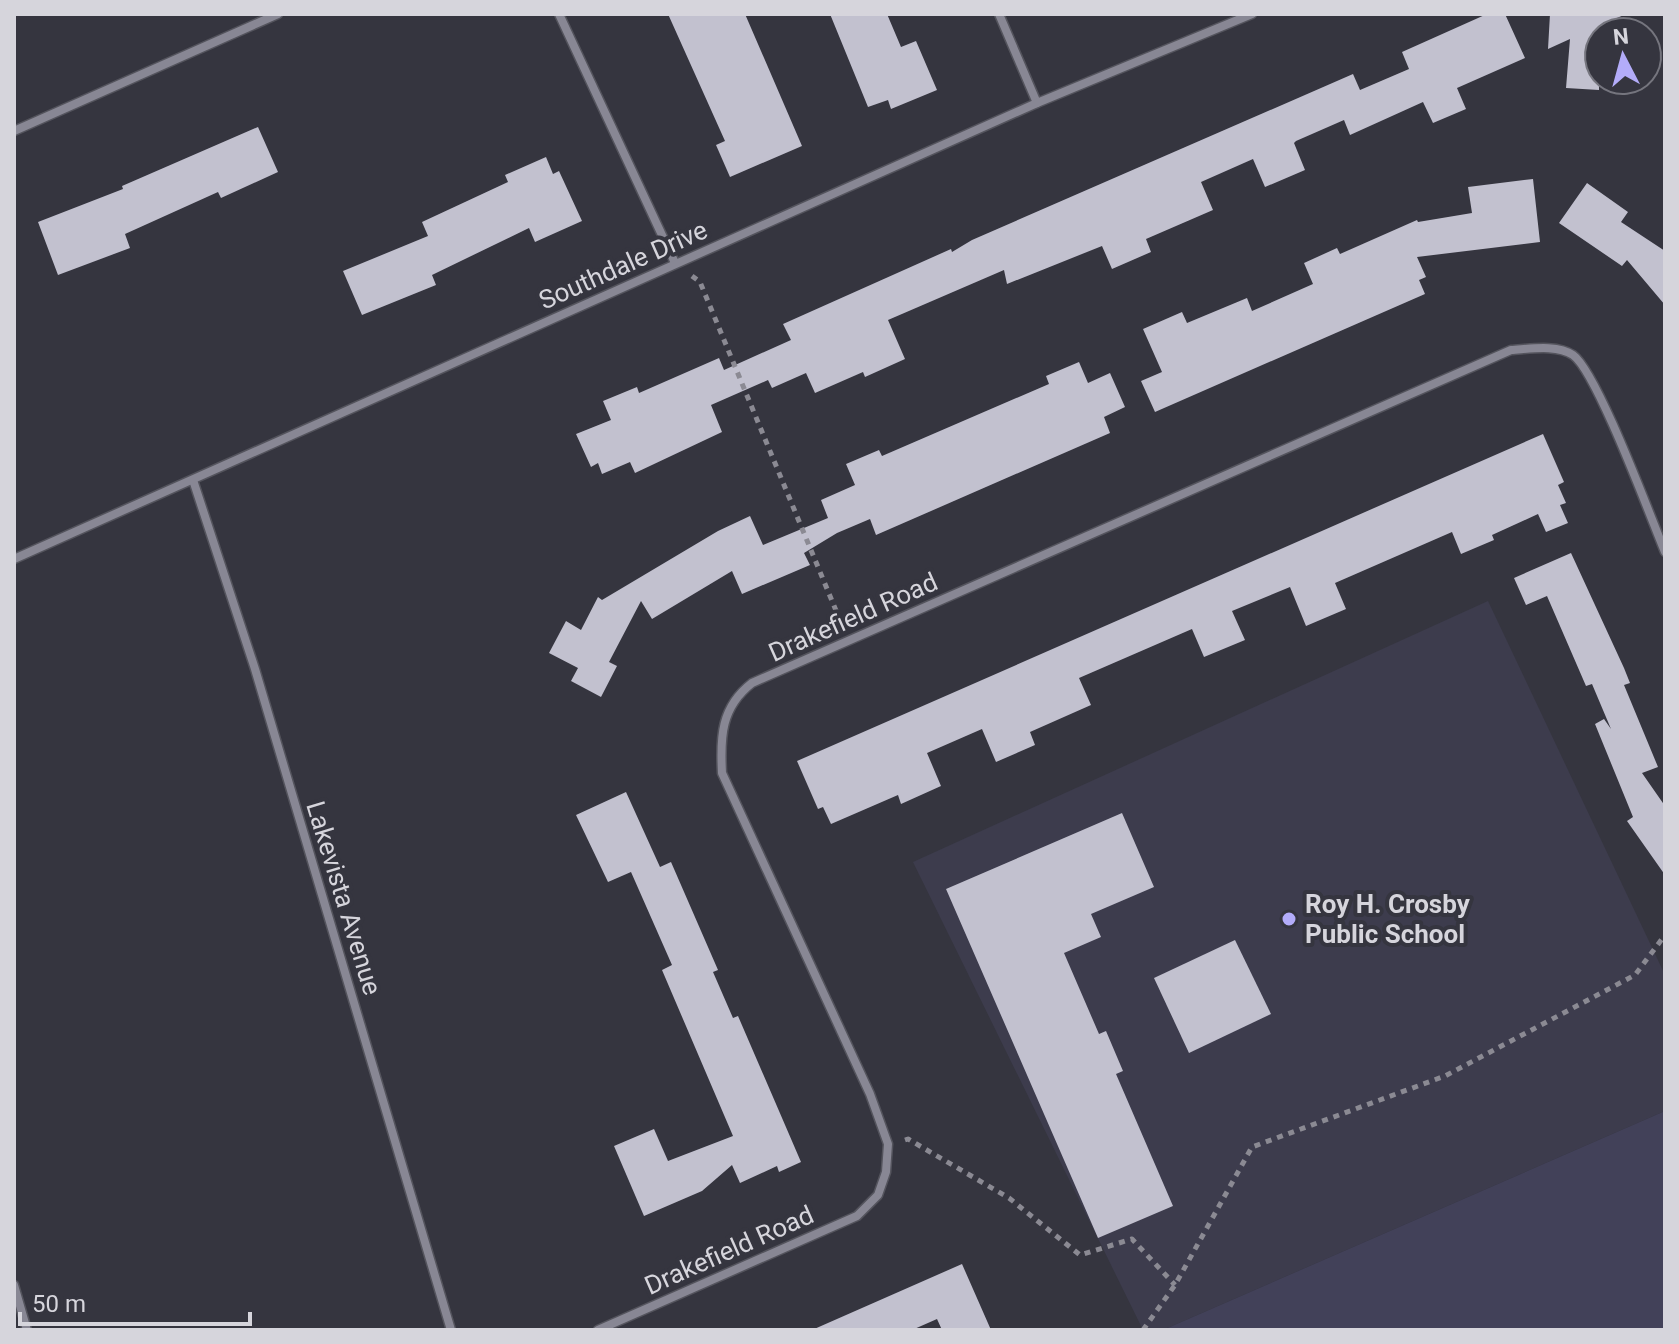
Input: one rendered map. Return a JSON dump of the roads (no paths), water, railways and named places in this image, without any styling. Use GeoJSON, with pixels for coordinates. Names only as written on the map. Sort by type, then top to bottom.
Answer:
{"type":"FeatureCollection","features":[{"type":"Feature","properties":{"kind":"street"},"geometry":{"type":"LineString","coordinates":[[14,131],[278,14]]}},
{"type":"Feature","properties":{"kind":"street"},"geometry":{"type":"LineString","coordinates":[[559,14],[675,263]]}},
{"type":"Feature","properties":{"kind":"street"},"geometry":{"type":"LineString","coordinates":[[999,14],[1037,103]]}},
{"type":"Feature","properties":{"kind":"street","name":"Southdale Drive"},"geometry":{"type":"LineString","coordinates":[[14,559],[1037,103],[1252,14]]}},
{"type":"Feature","properties":{"kind":"street","name":"Drakefield Road"},"geometry":{"type":"LineString","coordinates":[[598,1330],[857,1216],[878,1195],[886,1172],[888,1144],[870,1094],[722,773],[720,746],[723,722],[739,693],[752,683],[1511,350],[1544,347],[1572,354],[1593,380],[1665,552]]}},
{"type":"Feature","properties":{"kind":"street","name":"Lakevista Avenue"},"geometry":{"type":"LineString","coordinates":[[193,480],[255,669],[451,1330]]}},
{"type":"Feature","properties":{"kind":"street"},"geometry":{"type":"LineString","coordinates":[[14,1285],[27,1330]]}},
{"type":"Feature","properties":{"kind":"place","name":"Roy H. Crosby Public School"},"geometry":{"type":"Point","coordinates":[1289,919]}}]}
